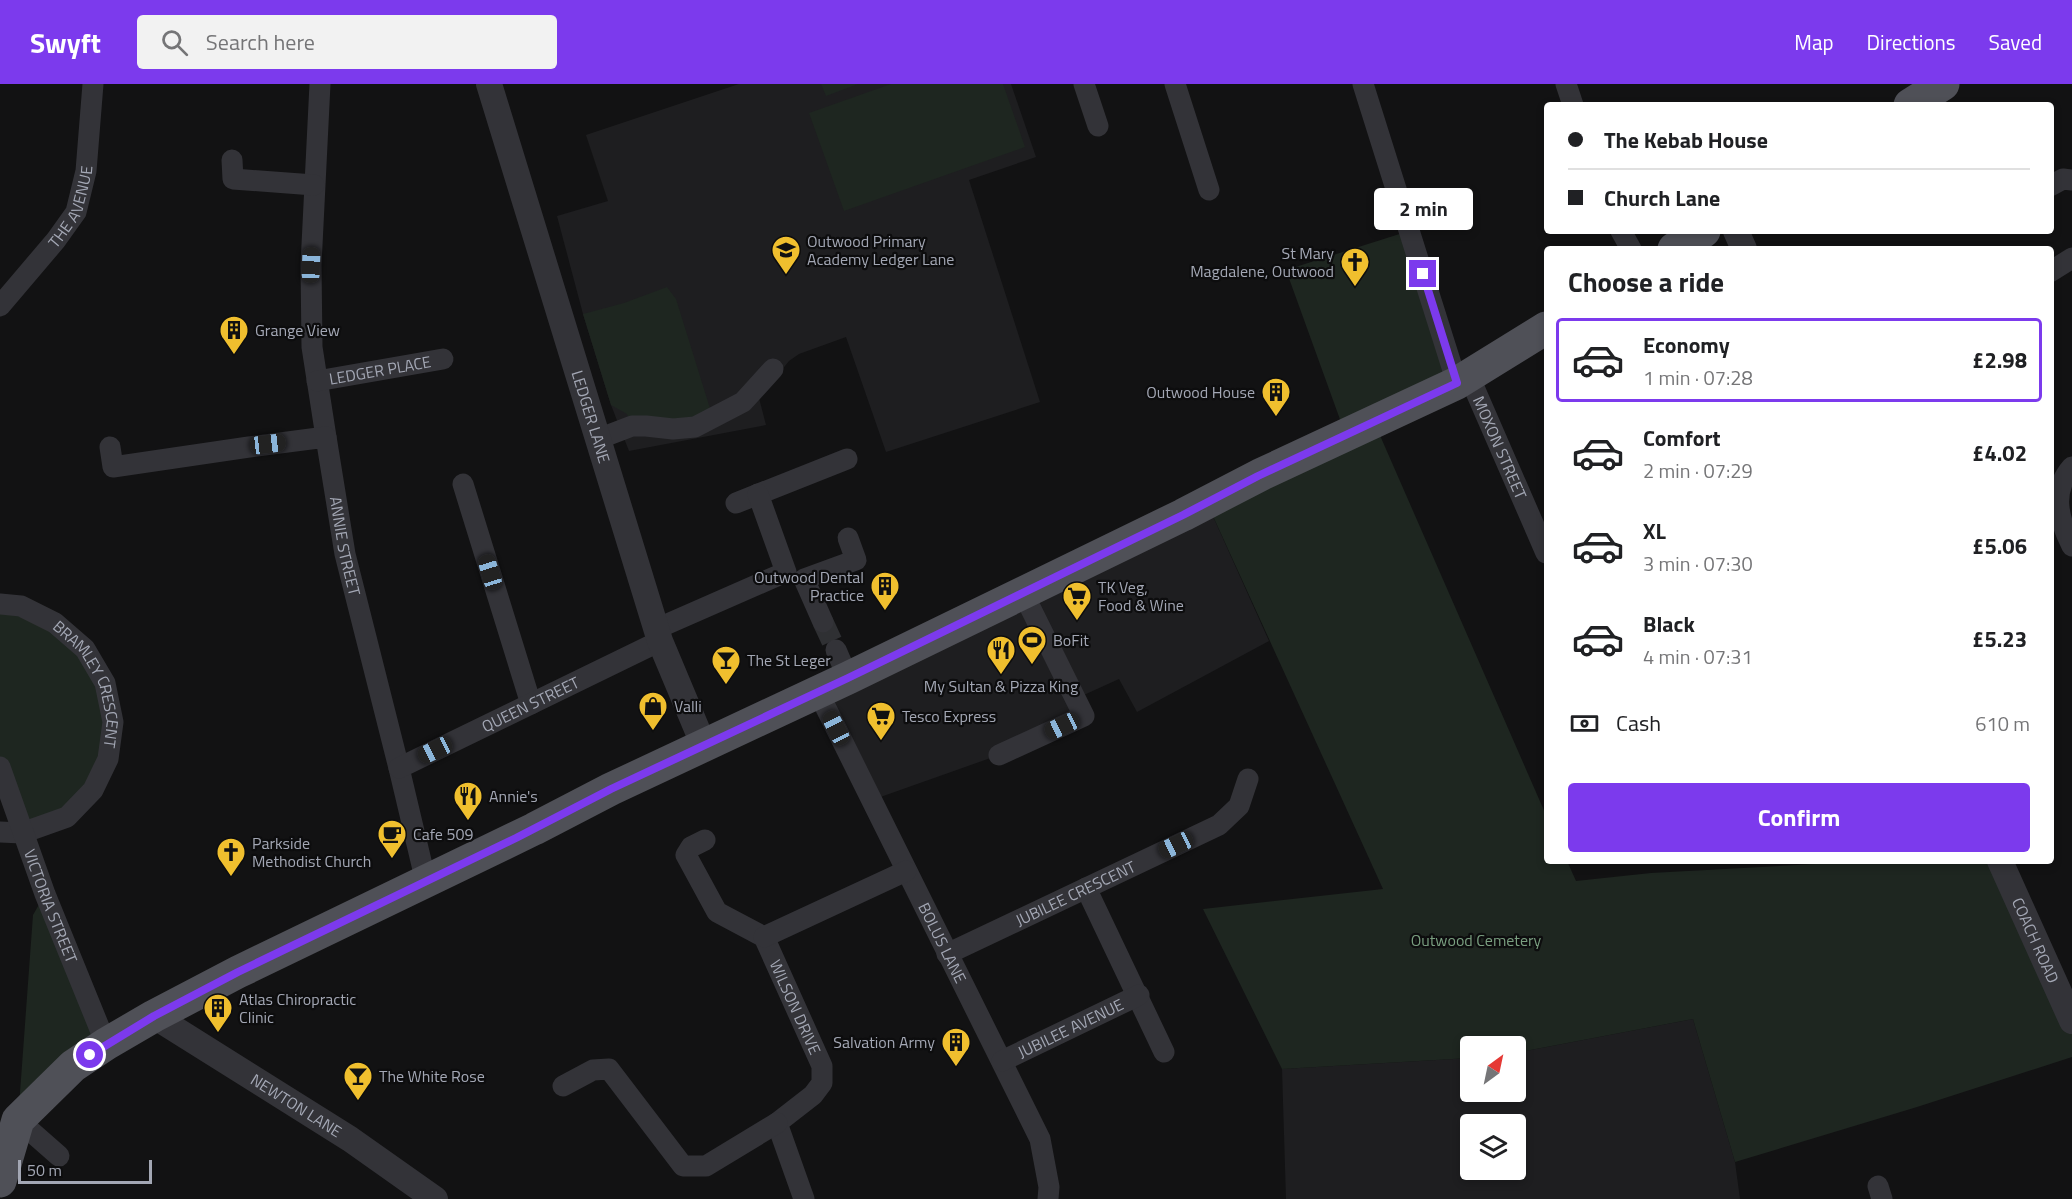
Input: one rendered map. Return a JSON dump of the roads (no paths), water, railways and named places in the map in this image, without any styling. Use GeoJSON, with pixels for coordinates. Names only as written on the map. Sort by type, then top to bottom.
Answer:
{"type":"FeatureCollection","features":[{"type":"Feature","properties":{"kind":"main road"},"geometry":{"type":"LineString","coordinates":[[1915,102],[1943,84]]}},
{"type":"Feature","properties":{"kind":"main road"},"geometry":{"type":"LineString","coordinates":[[1679,246],[1699,234]]}},
{"type":"Feature","properties":{"kind":"main road"},"geometry":{"type":"LineString","coordinates":[[0,1182],[18,1120],[61,1076],[106,1044],[154,1016],[238,972],[426,882],[611,789],[818,692],[842,664],[1023,593],[1258,476],[1463,380],[1544,329]]}},
{"type":"Feature","properties":{"kind":"street","name":"THE AVENUE"},"geometry":{"type":"LineString","coordinates":[[0,306],[56,240],[76,212],[86,171],[93,84]]}},
{"type":"Feature","properties":{"kind":"street","name":"LEDGER PLACE"},"geometry":{"type":"LineString","coordinates":[[320,84],[311,265],[312,335],[326,437]]}},
{"type":"Feature","properties":{"kind":"street","name":"LEDGER LANE"},"geometry":{"type":"LineString","coordinates":[[489,84],[658,635],[704,746]]}},
{"type":"Feature","properties":{"kind":"street"},"geometry":{"type":"LineString","coordinates":[[1084,84],[1098,126]]}},
{"type":"Feature","properties":{"kind":"street"},"geometry":{"type":"LineString","coordinates":[[1175,84],[1209,190]]}},
{"type":"Feature","properties":{"kind":"street","name":"MOXON STREET"},"geometry":{"type":"LineString","coordinates":[[1363,84],[1463,380],[1544,549]]}},
{"type":"Feature","properties":{"kind":"street"},"geometry":{"type":"LineString","coordinates":[[1566,84],[1572,102]]}},
{"type":"Feature","properties":{"kind":"street"},"geometry":{"type":"LineString","coordinates":[[232,160],[233,180],[314,185]]}},
{"type":"Feature","properties":{"kind":"street"},"geometry":{"type":"LineString","coordinates":[[2054,184],[2063,179],[2072,180]]}},
{"type":"Feature","properties":{"kind":"street"},"geometry":{"type":"LineString","coordinates":[[2054,269],[2072,258]]}},
{"type":"Feature","properties":{"kind":"street","name":"LEDGER PLACE"},"geometry":{"type":"LineString","coordinates":[[317,381],[443,359]]}},
{"type":"Feature","properties":{"kind":"street"},"geometry":{"type":"LineString","coordinates":[[598,439],[632,426],[673,429],[694,427],[743,402],[773,369]]}},
{"type":"Feature","properties":{"kind":"street"},"geometry":{"type":"LineString","coordinates":[[110,447],[113,467],[326,437]]}},
{"type":"Feature","properties":{"kind":"street","name":"ANNIE STREET"},"geometry":{"type":"LineString","coordinates":[[326,437],[345,554],[426,882]]}},
{"type":"Feature","properties":{"kind":"street"},"geometry":{"type":"LineString","coordinates":[[736,503],[847,459]]}},
{"type":"Feature","properties":{"kind":"street"},"geometry":{"type":"LineString","coordinates":[[2062,538],[2057,505],[2065,476],[2072,467]]}},
{"type":"Feature","properties":{"kind":"street"},"geometry":{"type":"LineString","coordinates":[[464,484],[531,704]]}},
{"type":"Feature","properties":{"kind":"street","name":"QUEEN STREET"},"geometry":{"type":"LineString","coordinates":[[399,768],[531,704],[658,635],[786,572],[758,494]]}},
{"type":"Feature","properties":{"kind":"street"},"geometry":{"type":"LineString","coordinates":[[823,622],[804,579],[856,560],[848,538]]}},
{"type":"Feature","properties":{"kind":"street"},"geometry":{"type":"LineString","coordinates":[[999,755],[1084,717],[1023,593]]}},
{"type":"Feature","properties":{"kind":"street","name":"BRAMLEY CRESCENT"},"geometry":{"type":"LineString","coordinates":[[0,604],[21,606],[55,623],[85,649],[105,683],[113,722],[108,759],[93,790],[67,817],[22,833]]}},
{"type":"Feature","properties":{"kind":"street","name":"BOLUS LANE"},"geometry":{"type":"LineString","coordinates":[[818,692],[1040,1139],[1049,1187],[1048,1199]]}},
{"type":"Feature","properties":{"kind":"street","name":"VICTORIA STREET"},"geometry":{"type":"LineString","coordinates":[[0,766],[22,833],[106,1044]]}},
{"type":"Feature","properties":{"kind":"street","name":"JUBILEE CRESCENT"},"geometry":{"type":"LineString","coordinates":[[947,954],[1219,825],[1239,806],[1248,779]]}},
{"type":"Feature","properties":{"kind":"street"},"geometry":{"type":"LineString","coordinates":[[0,832],[22,833]]}},
{"type":"Feature","properties":{"kind":"street"},"geometry":{"type":"LineString","coordinates":[[705,840],[691,848],[686,855],[717,912],[764,937],[906,871]]}},
{"type":"Feature","properties":{"kind":"street","name":"COACH ROAD"},"geometry":{"type":"LineString","coordinates":[[2002,864],[2066,993],[2072,1021]]}},
{"type":"Feature","properties":{"kind":"street","name":"JUBILEE AVENUE"},"geometry":{"type":"LineString","coordinates":[[1086,888],[1164,1052]]}},
{"type":"Feature","properties":{"kind":"street","name":"WILSON DRIVE"},"geometry":{"type":"LineString","coordinates":[[563,1086],[593,1070],[609,1069],[683,1166],[706,1166],[777,1123],[813,1095],[822,1083],[822,1066],[764,937]]}},
{"type":"Feature","properties":{"kind":"street","name":"JUBILEE AVENUE"},"geometry":{"type":"LineString","coordinates":[[1002,1061],[1138,995]]}},
{"type":"Feature","properties":{"kind":"street","name":"NEWTON LANE"},"geometry":{"type":"LineString","coordinates":[[154,1016],[350,1139],[435,1199]]}},
{"type":"Feature","properties":{"kind":"street"},"geometry":{"type":"LineString","coordinates":[[18,1120],[60,1156]]}},
{"type":"Feature","properties":{"kind":"street"},"geometry":{"type":"LineString","coordinates":[[777,1123],[804,1199]]}},
{"type":"Feature","properties":{"kind":"tunnel"},"geometry":{"type":"LineString","coordinates":[[823,622],[836,650]]}},
{"type":"Feature","properties":{"kind":"place","name":"Outwood Primary Academy Ledger Lane"},"geometry":{"type":"Point","coordinates":[786,276]}},
{"type":"Feature","properties":{"kind":"place","name":"St Mary Magdalene, Outwood"},"geometry":{"type":"Point","coordinates":[1355,288]}},
{"type":"Feature","properties":{"kind":"place","name":"Grange View"},"geometry":{"type":"Point","coordinates":[234,356]}},
{"type":"Feature","properties":{"kind":"place","name":"Outwood House"},"geometry":{"type":"Point","coordinates":[1276,418]}},
{"type":"Feature","properties":{"kind":"place","name":"Outwood Dental Practice"},"geometry":{"type":"Point","coordinates":[885,612]}},
{"type":"Feature","properties":{"kind":"place","name":"TK Veg, Food & Wine"},"geometry":{"type":"Point","coordinates":[1077,622]}},
{"type":"Feature","properties":{"kind":"place","name":"BoFit"},"geometry":{"type":"Point","coordinates":[1032,666]}},
{"type":"Feature","properties":{"kind":"place","name":"My Sultan & Pizza King"},"geometry":{"type":"Point","coordinates":[1001,676]}},
{"type":"Feature","properties":{"kind":"place","name":"The St Leger"},"geometry":{"type":"Point","coordinates":[726,686]}},
{"type":"Feature","properties":{"kind":"place","name":"Valli"},"geometry":{"type":"Point","coordinates":[653,732]}},
{"type":"Feature","properties":{"kind":"place","name":"Tesco Express"},"geometry":{"type":"Point","coordinates":[881,742]}},
{"type":"Feature","properties":{"kind":"place","name":"Annie's"},"geometry":{"type":"Point","coordinates":[468,822]}},
{"type":"Feature","properties":{"kind":"place","name":"Cafe 509"},"geometry":{"type":"Point","coordinates":[392,860]}},
{"type":"Feature","properties":{"kind":"place","name":"Parkside Methodist Church"},"geometry":{"type":"Point","coordinates":[231,878]}},
{"type":"Feature","properties":{"kind":"place","name":"Atlas Chiropractic Clinic"},"geometry":{"type":"Point","coordinates":[218,1034]}},
{"type":"Feature","properties":{"kind":"place","name":"Salvation Army"},"geometry":{"type":"Point","coordinates":[956,1068]}},
{"type":"Feature","properties":{"kind":"place","name":"The White Rose"},"geometry":{"type":"Point","coordinates":[358,1102]}},
{"type":"Feature","properties":{"kind":"park label","name":"Outwood Cemetery"},"geometry":{"type":"Point","coordinates":[1476,940]}}]}
